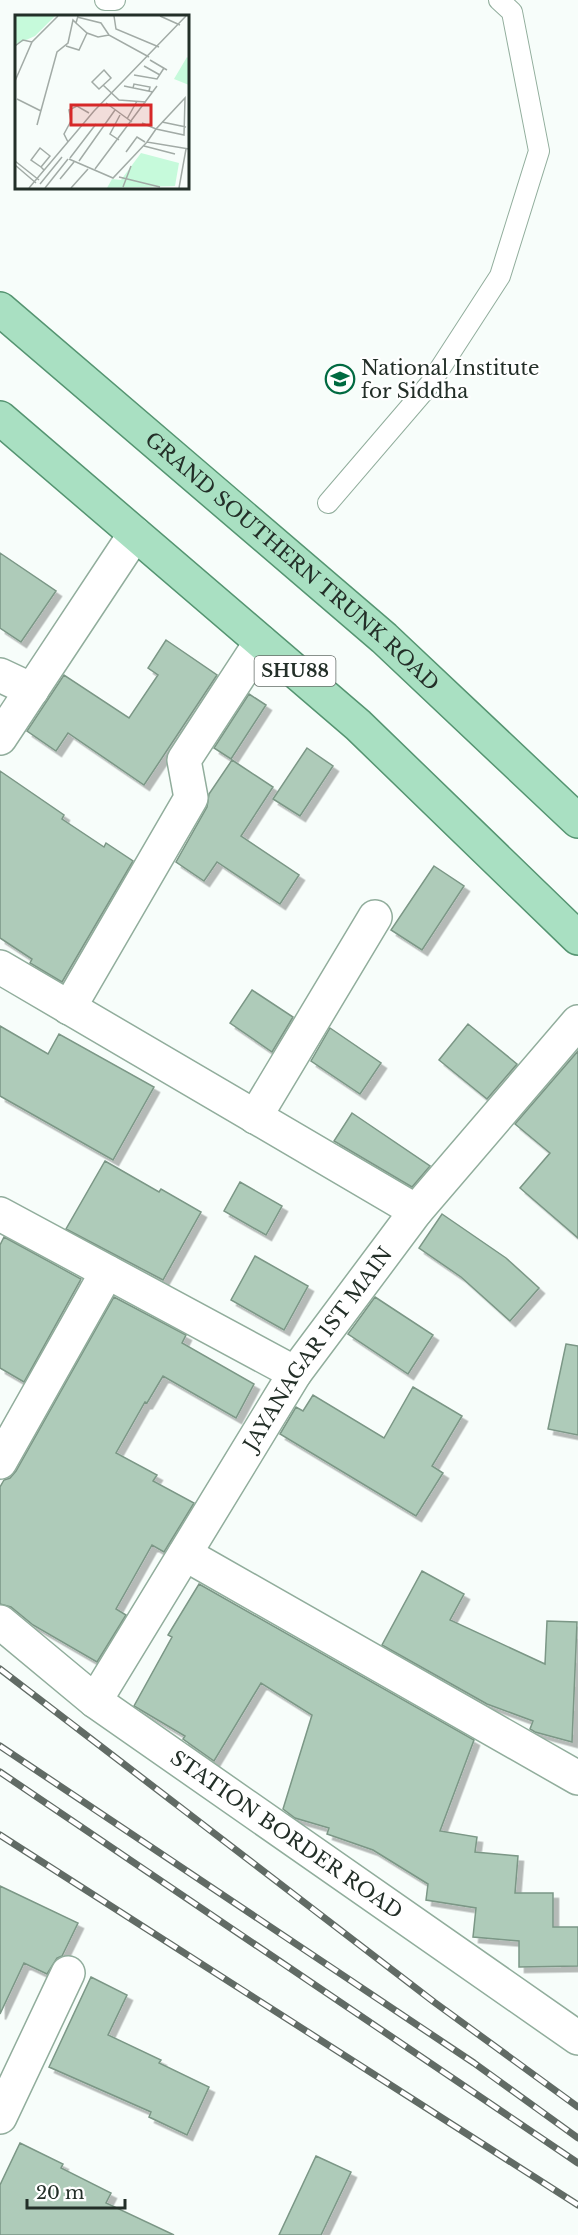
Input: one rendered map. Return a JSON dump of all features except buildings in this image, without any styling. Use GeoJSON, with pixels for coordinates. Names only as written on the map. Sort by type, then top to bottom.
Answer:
{"type":"FeatureCollection","features":[{"type":"Feature","properties":{"kind":"main road","name":"GRAND SOUTHERN TRUNK ROAD"},"geometry":{"type":"LineString","coordinates":[[0,309],[384,638],[578,821]]}},
{"type":"Feature","properties":{"kind":"main road","name":"SHU88"},"geometry":{"type":"LineString","coordinates":[[0,418],[358,725],[578,938]]}},
{"type":"Feature","properties":{"kind":"street"},"geometry":{"type":"LineString","coordinates":[[0,738],[135,534]]}},
{"type":"Feature","properties":{"kind":"street"},"geometry":{"type":"LineString","coordinates":[[69,1008],[191,798],[184,760],[261,642]]}},
{"type":"Feature","properties":{"kind":"street"},"geometry":{"type":"LineString","coordinates":[[0,675],[32,690]]}},
{"type":"Feature","properties":{"kind":"street"},"geometry":{"type":"LineString","coordinates":[[255,1117],[375,917]]}},
{"type":"Feature","properties":{"kind":"street"},"geometry":{"type":"LineString","coordinates":[[0,967],[416,1211]]}},
{"type":"Feature","properties":{"kind":"street","name":"JAYANAGAR 1ST MAIN"},"geometry":{"type":"LineString","coordinates":[[94,1701],[295,1372],[416,1211],[578,1022]]}},
{"type":"Feature","properties":{"kind":"street"},"geometry":{"type":"LineString","coordinates":[[0,1214],[295,1372]]}},
{"type":"Feature","properties":{"kind":"street"},"geometry":{"type":"LineString","coordinates":[[0,1461],[107,1272]]}},
{"type":"Feature","properties":{"kind":"street"},"geometry":{"type":"LineString","coordinates":[[185,1554],[578,1778]]}},
{"type":"Feature","properties":{"kind":"street","name":"STATION BORDER ROAD"},"geometry":{"type":"LineString","coordinates":[[0,1622],[94,1701],[578,2038]]}},
{"type":"Feature","properties":{"kind":"street"},"geometry":{"type":"LineString","coordinates":[[0,2118],[68,1973]]}},
{"type":"Feature","properties":{"kind":"lane"},"geometry":{"type":"LineString","coordinates":[[105,0],[115,0]]}},
{"type":"Feature","properties":{"kind":"lane"},"geometry":{"type":"LineString","coordinates":[[328,503],[430,384],[500,276],[539,151],[512,12],[499,0]]}},
{"type":"Feature","properties":{"kind":"railway"},"geometry":{"type":"LineString","coordinates":[[0,1669],[434,2002],[578,2107]]}},
{"type":"Feature","properties":{"kind":"railway"},"geometry":{"type":"LineString","coordinates":[[0,1746],[474,2063],[578,2138]]}},
{"type":"Feature","properties":{"kind":"railway"},"geometry":{"type":"LineString","coordinates":[[0,1772],[578,2163]]}},
{"type":"Feature","properties":{"kind":"railway"},"geometry":{"type":"LineString","coordinates":[[0,1835],[578,2205]]}},
{"type":"Feature","properties":{"kind":"place","name":"National Institute for Siddha"},"geometry":{"type":"Point","coordinates":[340,379]}}]}
